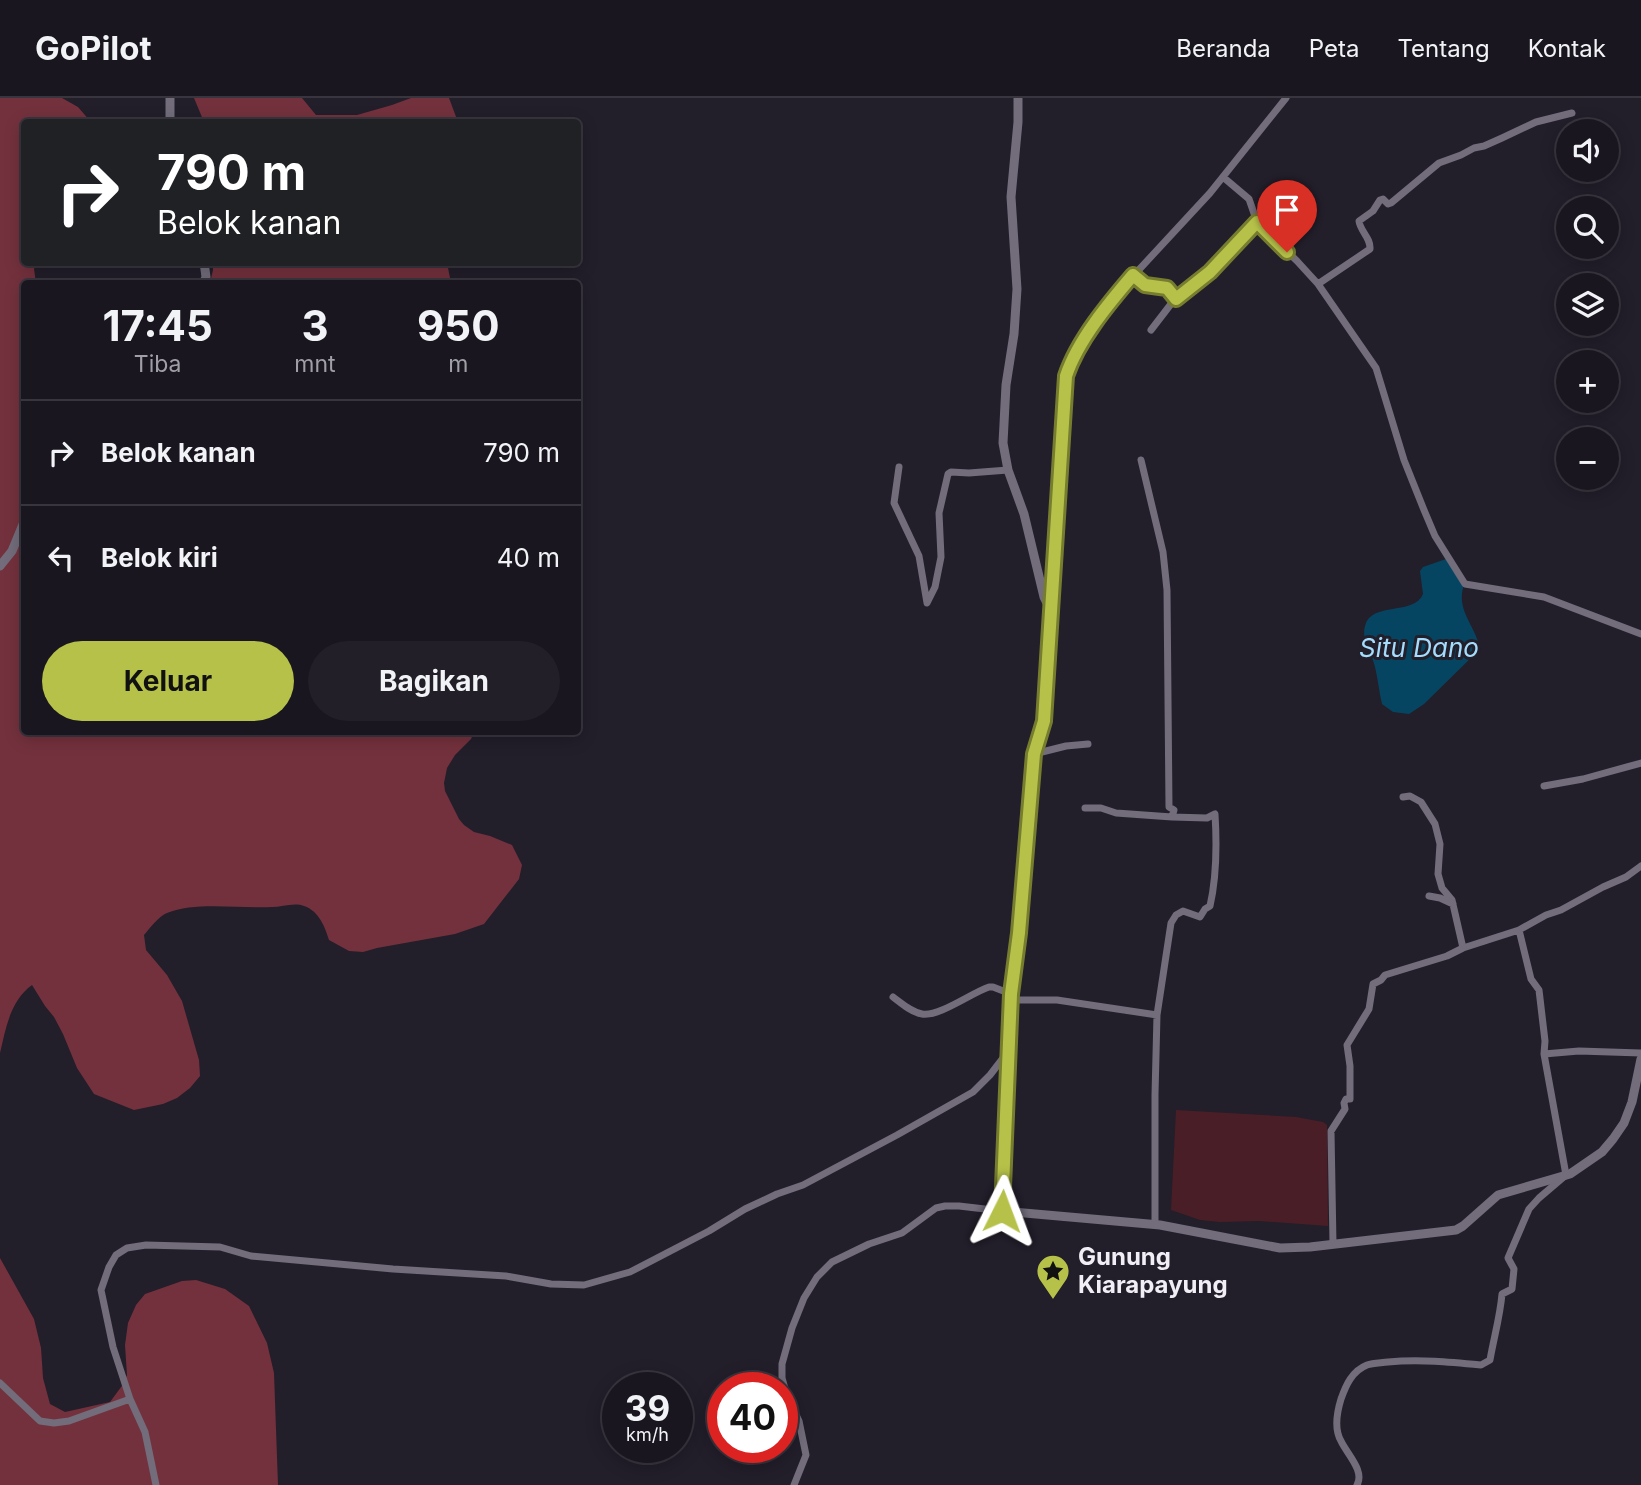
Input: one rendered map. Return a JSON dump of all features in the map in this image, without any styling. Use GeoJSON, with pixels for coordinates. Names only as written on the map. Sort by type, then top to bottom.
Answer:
{"type":"FeatureCollection","features":[{"type":"Feature","properties":{"kind":"street"},"geometry":{"type":"LineString","coordinates":[[170,98],[170,119]]}},
{"type":"Feature","properties":{"kind":"street"},"geometry":{"type":"LineString","coordinates":[[1017,98],[1018,122],[1011,197],[1017,289],[1002,431],[1008,470],[1024,514],[1044,597],[1052,613]]}},
{"type":"Feature","properties":{"kind":"street"},"geometry":{"type":"LineString","coordinates":[[1002,1211],[1008,1036],[1034,754],[1044,721],[1066,376],[1077,351],[1094,325],[1133,275],[1185,221],[1286,98]]}},
{"type":"Feature","properties":{"kind":"street"},"geometry":{"type":"LineString","coordinates":[[1318,284],[1370,249],[1359,221],[1373,211],[1380,200],[1391,203],[1444,161],[1536,122],[1572,113]]}},
{"type":"Feature","properties":{"kind":"street"},"geometry":{"type":"LineString","coordinates":[[1223,177],[1249,199],[1257,222],[1318,284],[1376,368],[1404,460],[1424,510],[1435,536],[1465,584],[1544,597],[1641,634]]}},
{"type":"Feature","properties":{"kind":"street"},"geometry":{"type":"LineString","coordinates":[[1151,330],[1166,309],[1210,272],[1257,222]]}},
{"type":"Feature","properties":{"kind":"street"},"geometry":{"type":"LineString","coordinates":[[1133,275],[1145,285],[1167,288],[1176,299]]}},
{"type":"Feature","properties":{"kind":"street"},"geometry":{"type":"LineString","coordinates":[[1141,460],[1163,552],[1167,590],[1169,807],[1174,810],[1172,817]]}},
{"type":"Feature","properties":{"kind":"street"},"geometry":{"type":"LineString","coordinates":[[899,467],[894,505],[919,556],[927,603],[935,587],[941,557],[939,513],[948,474],[1008,470]]}},
{"type":"Feature","properties":{"kind":"street"},"geometry":{"type":"LineString","coordinates":[[0,566],[12,551],[21,529]]}},
{"type":"Feature","properties":{"kind":"street"},"geometry":{"type":"LineString","coordinates":[[1034,754],[1088,744]]}},
{"type":"Feature","properties":{"kind":"street"},"geometry":{"type":"LineString","coordinates":[[1544,786],[1583,779],[1641,763]]}},
{"type":"Feature","properties":{"kind":"street"},"geometry":{"type":"LineString","coordinates":[[1403,797],[1409,796],[1421,802],[1435,824],[1440,844],[1438,874],[1442,888],[1452,900],[1463,948]]}},
{"type":"Feature","properties":{"kind":"street"},"geometry":{"type":"LineString","coordinates":[[1085,808],[1172,817],[1207,818],[1215,814],[1217,865],[1210,906],[1200,917],[1183,911],[1171,921],[1157,1015],[1155,1224]]}},
{"type":"Feature","properties":{"kind":"street"},"geometry":{"type":"LineString","coordinates":[[1333,1244],[1331,1131],[1345,1109],[1346,1099],[1350,1099],[1347,1045],[1369,1009],[1373,984],[1385,975],[1519,930],[1626,877],[1641,866]]}},
{"type":"Feature","properties":{"kind":"street"},"geometry":{"type":"LineString","coordinates":[[1429,896],[1453,904]]}},
{"type":"Feature","properties":{"kind":"street"},"geometry":{"type":"LineString","coordinates":[[1519,930],[1531,979],[1539,990],[1544,1054],[1566,1175]]}},
{"type":"Feature","properties":{"kind":"street"},"geometry":{"type":"LineString","coordinates":[[893,997],[905,1006],[926,1014],[937,1012],[993,987],[1011,997],[1056,1000],[1157,1015]]}},
{"type":"Feature","properties":{"kind":"street"},"geometry":{"type":"LineString","coordinates":[[156,1485],[145,1432],[130,1399],[113,1347],[101,1290],[116,1255],[127,1248],[146,1245],[220,1247],[251,1256],[506,1276],[551,1284],[584,1285],[630,1272],[746,1209],[803,1185],[967,1096],[1003,1061],[1009,1050]]}},
{"type":"Feature","properties":{"kind":"street"},"geometry":{"type":"LineString","coordinates":[[1544,1054],[1579,1051],[1641,1053]]}},
{"type":"Feature","properties":{"kind":"street"},"geometry":{"type":"LineString","coordinates":[[794,1485],[806,1455],[799,1421],[782,1378],[782,1364],[804,1298],[817,1277],[832,1262],[902,1233],[936,1208],[959,1206],[1155,1224],[1280,1248],[1456,1230],[1499,1195],[1577,1171],[1602,1152],[1624,1123],[1632,1102],[1641,1059]]}},
{"type":"Feature","properties":{"kind":"street"},"geometry":{"type":"LineString","coordinates":[[1357,1485],[1360,1478],[1355,1464],[1338,1435],[1337,1412],[1347,1383],[1363,1367],[1372,1364],[1417,1360],[1481,1365],[1490,1360],[1502,1294],[1511,1289],[1514,1269],[1508,1258],[1529,1209],[1566,1175]]}},
{"type":"Feature","properties":{"kind":"street"},"geometry":{"type":"LineString","coordinates":[[0,1383],[40,1421],[54,1423],[69,1421],[130,1399]]}},
{"type":"Feature","properties":{"kind":"shaded area"},"geometry":{"type":"Polygon","coordinates":[[[0,98],[62,98],[78,107],[88,119],[21,119],[21,266],[35,266],[36,280],[21,280],[21,735],[473,735],[447,768],[445,791],[464,825],[474,832],[512,845],[522,865],[519,879],[484,924],[455,934],[363,952],[349,951],[329,940],[317,916],[309,908],[300,905],[191,907],[164,915],[144,935],[146,950],[167,975],[182,1001],[199,1060],[200,1076],[177,1098],[163,1104],[134,1110],[94,1094],[77,1068],[54,1017],[32,985],[14,1007],[0,1053],[0,98]]]}},
{"type":"Feature","properties":{"kind":"shaded area"},"geometry":{"type":"Polygon","coordinates":[[[194,98],[302,98],[316,115],[357,115],[411,98],[449,98],[457,119],[203,119],[194,98]]]}},
{"type":"Feature","properties":{"kind":"shaded area"},"geometry":{"type":"Polygon","coordinates":[[[213,266],[448,266],[450,280],[211,280],[213,266]]]}},
{"type":"Feature","properties":{"kind":"shaded area"},"geometry":{"type":"Polygon","coordinates":[[[1176,1110],[1296,1117],[1327,1125],[1328,1226],[1200,1220],[1171,1210],[1176,1110]]]}},
{"type":"Feature","properties":{"kind":"shaded area"},"geometry":{"type":"Polygon","coordinates":[[[0,1258],[34,1319],[50,1404],[65,1412],[110,1402],[124,1383],[127,1375],[125,1345],[128,1323],[136,1305],[145,1294],[182,1281],[196,1280],[225,1289],[249,1306],[267,1343],[274,1373],[278,1485],[0,1485],[0,1258]]]}},
{"type":"Feature","properties":{"kind":"water","name":"Situ Dano"},"geometry":{"type":"Polygon","coordinates":[[[1446,559],[1464,585],[1464,610],[1480,649],[1424,704],[1409,714],[1393,712],[1382,704],[1375,667],[1364,637],[1365,626],[1375,614],[1418,601],[1423,594],[1420,571],[1423,567],[1446,559]]]}},
{"type":"Feature","properties":{"kind":"place","name":"Gunung Kiarapayung"},"geometry":{"type":"Point","coordinates":[1053,1301]}},
{"type":"Feature","properties":{"kind":"route"},"geometry":{"type":"LineString","coordinates":[[1002,1211],[1011,994],[1019,933],[1034,754],[1044,721],[1066,376],[1077,351],[1094,325],[1133,275],[1145,285],[1167,288],[1176,299],[1210,272],[1257,222],[1287,252]]}}]}
